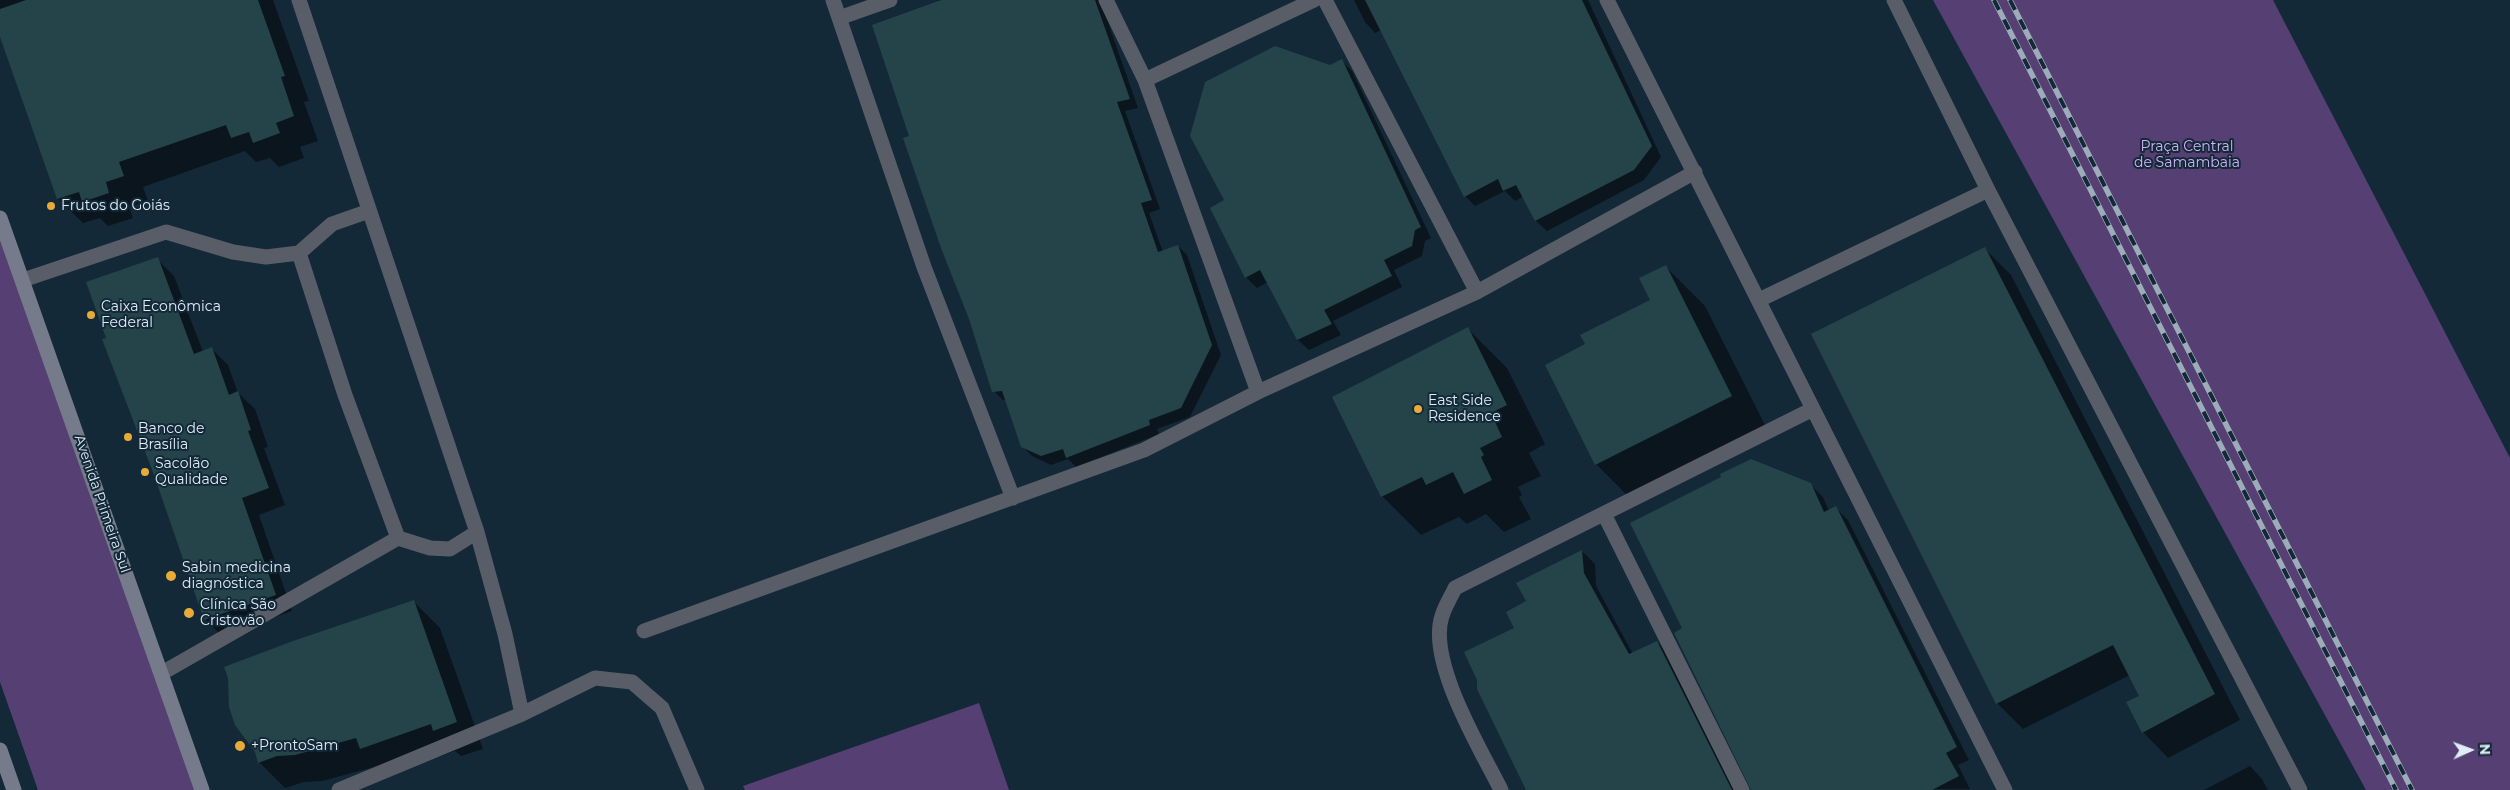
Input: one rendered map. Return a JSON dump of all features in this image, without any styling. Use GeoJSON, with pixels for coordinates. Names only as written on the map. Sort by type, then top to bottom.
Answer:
{"type":"FeatureCollection","features":[{"type":"Feature","properties":{"kind":"main road","name":"Avenida Primeira Sul"},"geometry":{"type":"LineString","coordinates":[[0,218],[202,790]]}},
{"type":"Feature","properties":{"kind":"main road"},"geometry":{"type":"LineString","coordinates":[[0,750],[14,790]]}},
{"type":"Feature","properties":{"kind":"street"},"geometry":{"type":"LineString","coordinates":[[299,0],[477,532],[505,634],[522,714]]}},
{"type":"Feature","properties":{"kind":"street"},"geometry":{"type":"LineString","coordinates":[[833,0],[924,267],[1013,498]]}},
{"type":"Feature","properties":{"kind":"street"},"geometry":{"type":"LineString","coordinates":[[839,18],[890,0]]}},
{"type":"Feature","properties":{"kind":"street"},"geometry":{"type":"LineString","coordinates":[[1106,0],[1145,80],[1258,392]]}},
{"type":"Feature","properties":{"kind":"street"},"geometry":{"type":"LineString","coordinates":[[1145,80],[1314,0]]}},
{"type":"Feature","properties":{"kind":"street"},"geometry":{"type":"LineString","coordinates":[[1325,0],[1477,292]]}},
{"type":"Feature","properties":{"kind":"street"},"geometry":{"type":"LineString","coordinates":[[1608,0],[2005,790]]}},
{"type":"Feature","properties":{"kind":"street"},"geometry":{"type":"LineString","coordinates":[[1894,0],[1988,190],[2300,790]]}},
{"type":"Feature","properties":{"kind":"street"},"geometry":{"type":"LineString","coordinates":[[644,631],[1144,450],[1258,392],[1477,292],[1696,172]]}},
{"type":"Feature","properties":{"kind":"street"},"geometry":{"type":"LineString","coordinates":[[1760,300],[1988,190]]}},
{"type":"Feature","properties":{"kind":"street"},"geometry":{"type":"LineString","coordinates":[[23,280],[166,232],[233,252],[266,257],[299,253],[332,224],[369,211]]}},
{"type":"Feature","properties":{"kind":"street"},"geometry":{"type":"LineString","coordinates":[[299,253],[345,395],[398,538]]}},
{"type":"Feature","properties":{"kind":"street"},"geometry":{"type":"LineString","coordinates":[[1501,790],[1449,684],[1441,654],[1442,617],[1455,588],[1813,409]]}},
{"type":"Feature","properties":{"kind":"street"},"geometry":{"type":"LineString","coordinates":[[1604,514],[1742,790]]}},
{"type":"Feature","properties":{"kind":"street"},"geometry":{"type":"LineString","coordinates":[[162,673],[398,538],[430,548],[450,549],[477,532]]}},
{"type":"Feature","properties":{"kind":"street"},"geometry":{"type":"LineString","coordinates":[[338,790],[522,714],[595,678],[632,682],[662,708],[697,790]]}},
{"type":"Feature","properties":{"kind":"green space","name":"Praça Central de Samambaia"},"geometry":{"type":"Polygon","coordinates":[[[1933,0],[2273,0],[2510,458],[2510,790],[2366,790],[1933,0]]]}},
{"type":"Feature","properties":{"kind":"green space"},"geometry":{"type":"Polygon","coordinates":[[[0,230],[196,790],[38,790],[0,682],[0,230]]]}},
{"type":"Feature","properties":{"kind":"green space"},"geometry":{"type":"Polygon","coordinates":[[[979,703],[1009,790],[745,790],[743,786],[979,703]]]}},
{"type":"Feature","properties":{"kind":"building"},"geometry":{"type":"Polygon","coordinates":[[[26,0],[258,0],[285,76],[281,77],[294,116],[276,123],[280,133],[253,143],[249,132],[231,138],[226,125],[119,162],[124,176],[106,182],[109,193],[82,202],[79,192],[57,199],[0,37],[0,9],[26,0]]]}},
{"type":"Feature","properties":{"kind":"building"},"geometry":{"type":"Polygon","coordinates":[[[941,0],[1095,0],[1130,99],[1117,102],[1152,200],[1141,203],[1158,252],[1178,245],[1212,345],[1181,408],[1149,420],[1150,425],[1066,458],[1063,449],[1041,456],[1021,447],[1002,391],[992,392],[969,319],[941,248],[903,138],[909,136],[872,25],[941,0]]]}},
{"type":"Feature","properties":{"kind":"building"},"geometry":{"type":"Polygon","coordinates":[[[1365,0],[1582,0],[1652,146],[1634,170],[1535,221],[1516,185],[1503,191],[1498,179],[1464,197],[1365,0]]]}},
{"type":"Feature","properties":{"kind":"building"},"geometry":{"type":"Polygon","coordinates":[[[1275,46],[1330,65],[1342,59],[1421,227],[1415,230],[1412,246],[1384,260],[1392,276],[1324,310],[1332,324],[1297,340],[1260,270],[1245,278],[1210,208],[1224,200],[1190,136],[1205,82],[1275,46]]]}},
{"type":"Feature","properties":{"kind":"building"},"geometry":{"type":"Polygon","coordinates":[[[1985,247],[2215,694],[2142,733],[2126,702],[2139,696],[2113,645],[1996,704],[1811,334],[1985,247]]]}},
{"type":"Feature","properties":{"kind":"building"},"geometry":{"type":"Polygon","coordinates":[[[158,257],[194,354],[212,347],[229,395],[238,391],[251,430],[248,431],[269,488],[242,498],[276,595],[204,620],[154,475],[102,339],[106,338],[86,282],[158,257]]]}},
{"type":"Feature","properties":{"kind":"building"},"geometry":{"type":"Polygon","coordinates":[[[1666,265],[1732,396],[1595,465],[1545,365],[1585,344],[1580,335],[1650,300],[1639,278],[1666,265]]]}},
{"type":"Feature","properties":{"kind":"building","name":"East Side Residence"},"geometry":{"type":"Polygon","coordinates":[[[1468,327],[1507,405],[1491,413],[1502,437],[1480,448],[1484,455],[1481,457],[1492,480],[1464,494],[1453,472],[1426,485],[1422,477],[1381,497],[1332,397],[1468,327]]]}},
{"type":"Feature","properties":{"kind":"building"},"geometry":{"type":"Polygon","coordinates":[[[1751,459],[1811,483],[1824,512],[1836,506],[1957,747],[1946,753],[1959,776],[1932,790],[1751,790],[1674,633],[1682,628],[1630,523],[1721,477],[1720,474],[1751,459]]]}},
{"type":"Feature","properties":{"kind":"building"},"geometry":{"type":"Polygon","coordinates":[[[1582,550],[1584,573],[1629,654],[1657,641],[1732,790],[1526,790],[1477,689],[1477,680],[1464,652],[1514,628],[1506,612],[1526,601],[1516,583],[1582,550]]]}},
{"type":"Feature","properties":{"kind":"building"},"geometry":{"type":"Polygon","coordinates":[[[414,600],[457,722],[433,731],[431,724],[360,749],[356,738],[295,755],[277,756],[258,763],[255,752],[235,725],[229,707],[228,678],[224,667],[293,641],[414,600]]]}},
{"type":"Feature","properties":{"kind":"railway"},"geometry":{"type":"LineString","coordinates":[[1994,0],[2396,790]]}},
{"type":"Feature","properties":{"kind":"railway"},"geometry":{"type":"LineString","coordinates":[[2010,0],[2412,790]]}},
{"type":"Feature","properties":{"kind":"place","name":"Frutos do Goiás"},"geometry":{"type":"Point","coordinates":[51,206]}},
{"type":"Feature","properties":{"kind":"place","name":"Caixa Econômica Federal"},"geometry":{"type":"Point","coordinates":[91,315]}},
{"type":"Feature","properties":{"kind":"place","name":"East Side Residence"},"geometry":{"type":"Point","coordinates":[1418,409]}},
{"type":"Feature","properties":{"kind":"place","name":"Banco de Brasília"},"geometry":{"type":"Point","coordinates":[128,437]}},
{"type":"Feature","properties":{"kind":"place","name":"Sacolão Qualidade"},"geometry":{"type":"Point","coordinates":[145,472]}},
{"type":"Feature","properties":{"kind":"place","name":"Sabin medicina diagnóstica"},"geometry":{"type":"Point","coordinates":[171,576]}},
{"type":"Feature","properties":{"kind":"place","name":"Clínica São Cristovão"},"geometry":{"type":"Point","coordinates":[189,613]}},
{"type":"Feature","properties":{"kind":"place","name":"+ProntoSam"},"geometry":{"type":"Point","coordinates":[240,746]}}]}
